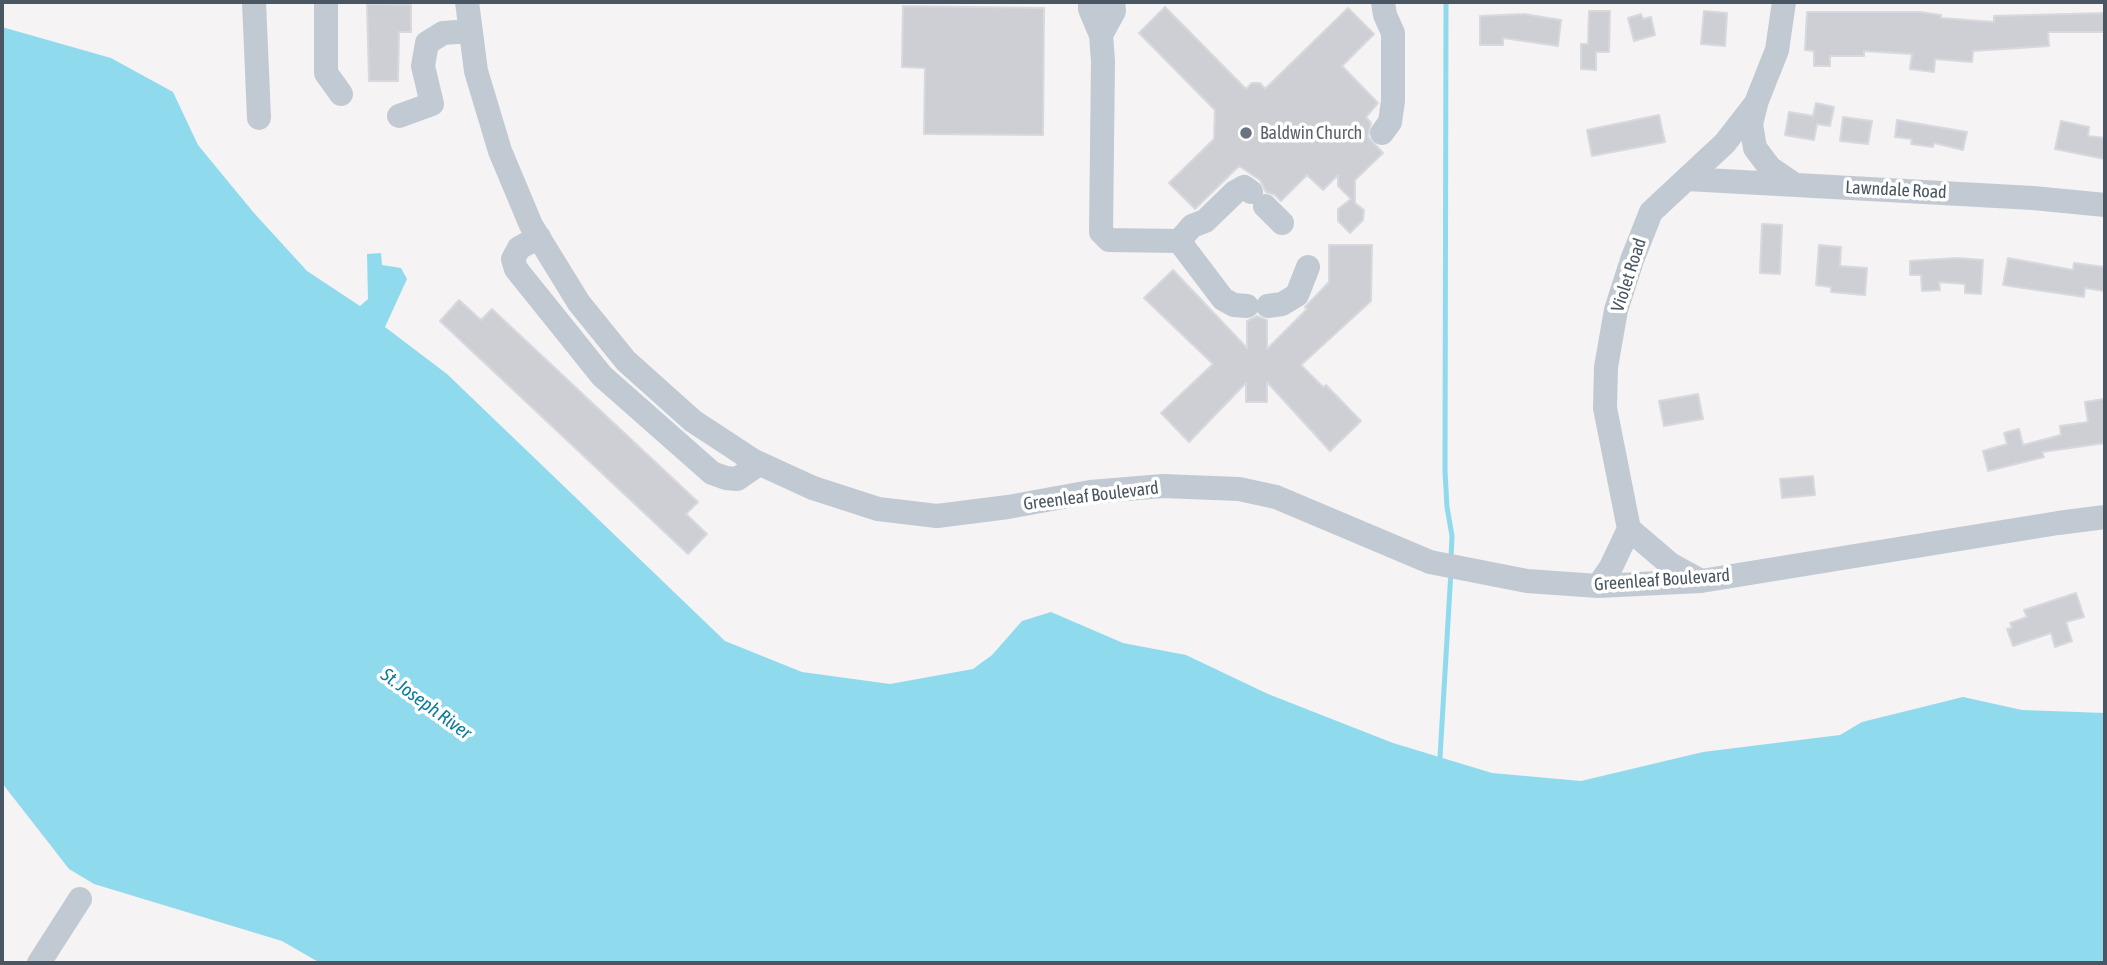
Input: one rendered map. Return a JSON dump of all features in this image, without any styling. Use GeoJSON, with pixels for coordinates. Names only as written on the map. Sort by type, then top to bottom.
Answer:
{"type":"FeatureCollection","features":[{"type":"Feature","properties":{"kind":"street"},"geometry":{"type":"LineString","coordinates":[[254,2],[259,118]]}},
{"type":"Feature","properties":{"kind":"street"},"geometry":{"type":"LineString","coordinates":[[326,2],[326,73],[341,94]]}},
{"type":"Feature","properties":{"kind":"street","name":"Greenleaf Boulevard"},"geometry":{"type":"LineString","coordinates":[[467,2],[476,71],[500,151],[531,225],[579,303],[626,361],[693,421],[759,464],[813,488],[878,509],[937,516],[1008,507],[1090,492],[1163,486],[1239,489],[1276,497],[1430,562],[1527,582],[1598,586],[1701,581],[2105,517]]}},
{"type":"Feature","properties":{"kind":"street"},"geometry":{"type":"LineString","coordinates":[[1090,2],[1090,9],[1101,35],[1103,61],[1101,232],[1109,240],[1178,241],[1192,226],[1205,221],[1234,192],[1244,187],[1266,207]]}},
{"type":"Feature","properties":{"kind":"street"},"geometry":{"type":"LineString","coordinates":[[1101,35],[1114,11],[1114,2]]}},
{"type":"Feature","properties":{"kind":"street"},"geometry":{"type":"LineString","coordinates":[[1382,133],[1390,122],[1393,101],[1393,33],[1383,2]]}},
{"type":"Feature","properties":{"kind":"street","name":"Violet Road"},"geometry":{"type":"LineString","coordinates":[[1629,529],[1605,408],[1606,367],[1616,310],[1651,212],[1724,143],[1756,103],[1777,50],[1784,2]]}},
{"type":"Feature","properties":{"kind":"street"},"geometry":{"type":"LineString","coordinates":[[399,116],[432,104],[423,66],[427,43],[443,33],[470,31]]}},
{"type":"Feature","properties":{"kind":"street"},"geometry":{"type":"LineString","coordinates":[[1756,103],[1752,124],[1755,148],[1770,168],[1796,185]]}},
{"type":"Feature","properties":{"kind":"street","name":"Lawndale Road"},"geometry":{"type":"LineString","coordinates":[[1687,179],[2033,198],[2105,205]]}},
{"type":"Feature","properties":{"kind":"street"},"geometry":{"type":"LineString","coordinates":[[539,237],[519,248],[513,259],[516,269],[602,376],[712,472],[726,478],[737,478],[759,464]]}},
{"type":"Feature","properties":{"kind":"street"},"geometry":{"type":"LineString","coordinates":[[1178,241],[1223,299],[1234,305],[1282,304],[1297,295],[1308,267]]}},
{"type":"Feature","properties":{"kind":"street"},"geometry":{"type":"LineString","coordinates":[[1598,586],[1611,567],[1629,529],[1670,564],[1701,581]]}},
{"type":"Feature","properties":{"kind":"street"},"geometry":{"type":"LineString","coordinates":[[39,963],[80,899]]}},
{"type":"Feature","properties":{"kind":"water","name":"St. Joseph River"},"geometry":{"type":"Polygon","coordinates":[[[2,27],[111,58],[173,92],[198,145],[254,213],[307,271],[360,306],[368,299],[367,254],[381,253],[382,265],[401,268],[407,279],[385,327],[447,374],[725,641],[802,672],[890,684],[973,669],[992,655],[1022,621],[1051,612],[1123,643],[1186,655],[1268,694],[1393,743],[1492,773],[1581,781],[1703,752],[1840,735],[1862,722],[1963,697],[2022,710],[2105,713],[2105,963],[320,963],[282,941],[94,884],[69,869],[2,783],[2,27]]]}},
{"type":"Feature","properties":{"kind":"building"},"geometry":{"type":"Polygon","coordinates":[[[367,4],[411,5],[411,32],[399,32],[398,81],[369,81],[367,4]]]}},
{"type":"Feature","properties":{"kind":"building"},"geometry":{"type":"Polygon","coordinates":[[[903,6],[1044,8],[1043,135],[924,134],[925,68],[902,67],[903,6]]]}},
{"type":"Feature","properties":{"kind":"building"},"geometry":{"type":"Polygon","coordinates":[[[1165,7],[1246,89],[1252,83],[1260,83],[1265,89],[1348,8],[1374,34],[1342,66],[1378,103],[1366,117],[1371,123],[1368,137],[1383,153],[1355,180],[1355,203],[1364,210],[1363,220],[1350,233],[1338,221],[1338,209],[1351,199],[1338,186],[1338,175],[1323,190],[1307,175],[1281,201],[1266,192],[1260,180],[1239,166],[1195,209],[1169,183],[1214,139],[1215,110],[1139,33],[1165,7]]]}},
{"type":"Feature","properties":{"kind":"building"},"geometry":{"type":"Polygon","coordinates":[[[1589,11],[1610,11],[1609,52],[1596,52],[1596,70],[1581,69],[1581,44],[1588,44],[1589,11]]]}},
{"type":"Feature","properties":{"kind":"building"},"geometry":{"type":"Polygon","coordinates":[[[1704,11],[1727,13],[1725,46],[1701,44],[1704,11]]]}},
{"type":"Feature","properties":{"kind":"building"},"geometry":{"type":"Polygon","coordinates":[[[1807,12],[1920,12],[1941,15],[1941,18],[1994,22],[1994,16],[2105,13],[2105,32],[2048,32],[2049,46],[1973,51],[1972,62],[1935,59],[1934,72],[1910,69],[1912,54],[1864,51],[1864,56],[1830,56],[1830,66],[1814,66],[1814,51],[1805,50],[1807,12]]]}},
{"type":"Feature","properties":{"kind":"building"},"geometry":{"type":"Polygon","coordinates":[[[1524,14],[1561,20],[1558,46],[1503,38],[1503,45],[1480,45],[1480,16],[1524,14]]]}},
{"type":"Feature","properties":{"kind":"building"},"geometry":{"type":"Polygon","coordinates":[[[1641,14],[1643,19],[1651,17],[1655,35],[1634,41],[1628,18],[1641,14]]]}},
{"type":"Feature","properties":{"kind":"building"},"geometry":{"type":"Polygon","coordinates":[[[1816,103],[1834,107],[1830,126],[1817,124],[1814,140],[1785,135],[1789,112],[1813,116],[1816,103]]]}},
{"type":"Feature","properties":{"kind":"building"},"geometry":{"type":"Polygon","coordinates":[[[1659,115],[1665,142],[1592,156],[1587,130],[1659,115]]]}},
{"type":"Feature","properties":{"kind":"building"},"geometry":{"type":"Polygon","coordinates":[[[1843,117],[1872,121],[1868,144],[1840,141],[1843,117]]]}},
{"type":"Feature","properties":{"kind":"building"},"geometry":{"type":"Polygon","coordinates":[[[1897,120],[1967,132],[1963,150],[1934,143],[1933,147],[1911,144],[1912,139],[1895,137],[1897,120]]]}},
{"type":"Feature","properties":{"kind":"building"},"geometry":{"type":"Polygon","coordinates":[[[2061,121],[2089,127],[2088,136],[2105,138],[2105,159],[2055,149],[2061,121]]]}},
{"type":"Feature","properties":{"kind":"building"},"geometry":{"type":"Polygon","coordinates":[[[1762,224],[1782,225],[1780,274],[1760,273],[1762,224]]]}},
{"type":"Feature","properties":{"kind":"building"},"geometry":{"type":"Polygon","coordinates":[[[1329,245],[1372,245],[1371,301],[1301,365],[1323,387],[1326,385],[1361,421],[1330,451],[1267,382],[1267,402],[1246,402],[1246,383],[1189,442],[1161,413],[1213,364],[1144,298],[1173,270],[1247,348],[1247,321],[1257,316],[1267,320],[1267,349],[1307,309],[1305,307],[1329,282],[1329,245]]]}},
{"type":"Feature","properties":{"kind":"building"},"geometry":{"type":"Polygon","coordinates":[[[1819,245],[1841,247],[1840,266],[1867,268],[1865,295],[1831,292],[1831,287],[1816,285],[1819,245]]]}},
{"type":"Feature","properties":{"kind":"building"},"geometry":{"type":"Polygon","coordinates":[[[1957,258],[1983,260],[1981,294],[1965,293],[1965,284],[1939,282],[1940,290],[1922,291],[1921,275],[1910,275],[1910,261],[1957,258]]]}},
{"type":"Feature","properties":{"kind":"building"},"geometry":{"type":"Polygon","coordinates":[[[2008,258],[2073,270],[2074,263],[2105,267],[2105,291],[2085,288],[2084,297],[2003,285],[2008,258]]]}},
{"type":"Feature","properties":{"kind":"building"},"geometry":{"type":"Polygon","coordinates":[[[459,300],[481,320],[492,309],[698,502],[686,514],[707,534],[688,554],[440,321],[459,300]]]}},
{"type":"Feature","properties":{"kind":"building"},"geometry":{"type":"Polygon","coordinates":[[[1698,394],[1703,419],[1664,426],[1659,401],[1698,394]]]}},
{"type":"Feature","properties":{"kind":"building"},"geometry":{"type":"Polygon","coordinates":[[[2104,399],[2105,443],[2042,452],[2044,457],[1988,471],[1983,451],[2007,444],[2004,433],[2019,429],[2023,445],[2061,435],[2060,426],[2088,422],[2085,402],[2104,399]]]}},
{"type":"Feature","properties":{"kind":"building"},"geometry":{"type":"Polygon","coordinates":[[[1813,476],[1815,495],[1782,498],[1780,479],[1813,476]]]}},
{"type":"Feature","properties":{"kind":"building"},"geometry":{"type":"Polygon","coordinates":[[[2076,593],[2084,617],[2066,622],[2072,641],[2055,647],[2051,633],[2013,646],[2007,629],[2012,628],[2010,623],[2027,617],[2024,610],[2076,593]]]}},
{"type":"Feature","properties":{"kind":"waterway"},"geometry":{"type":"LineString","coordinates":[[1446,2],[1445,471],[1452,536],[1451,558]]}},
{"type":"Feature","properties":{"kind":"waterway"},"geometry":{"type":"LineString","coordinates":[[1440,757],[1451,571]]}},
{"type":"Feature","properties":{"kind":"place","name":"Baldwin Church"},"geometry":{"type":"Point","coordinates":[1246,133]}}]}
